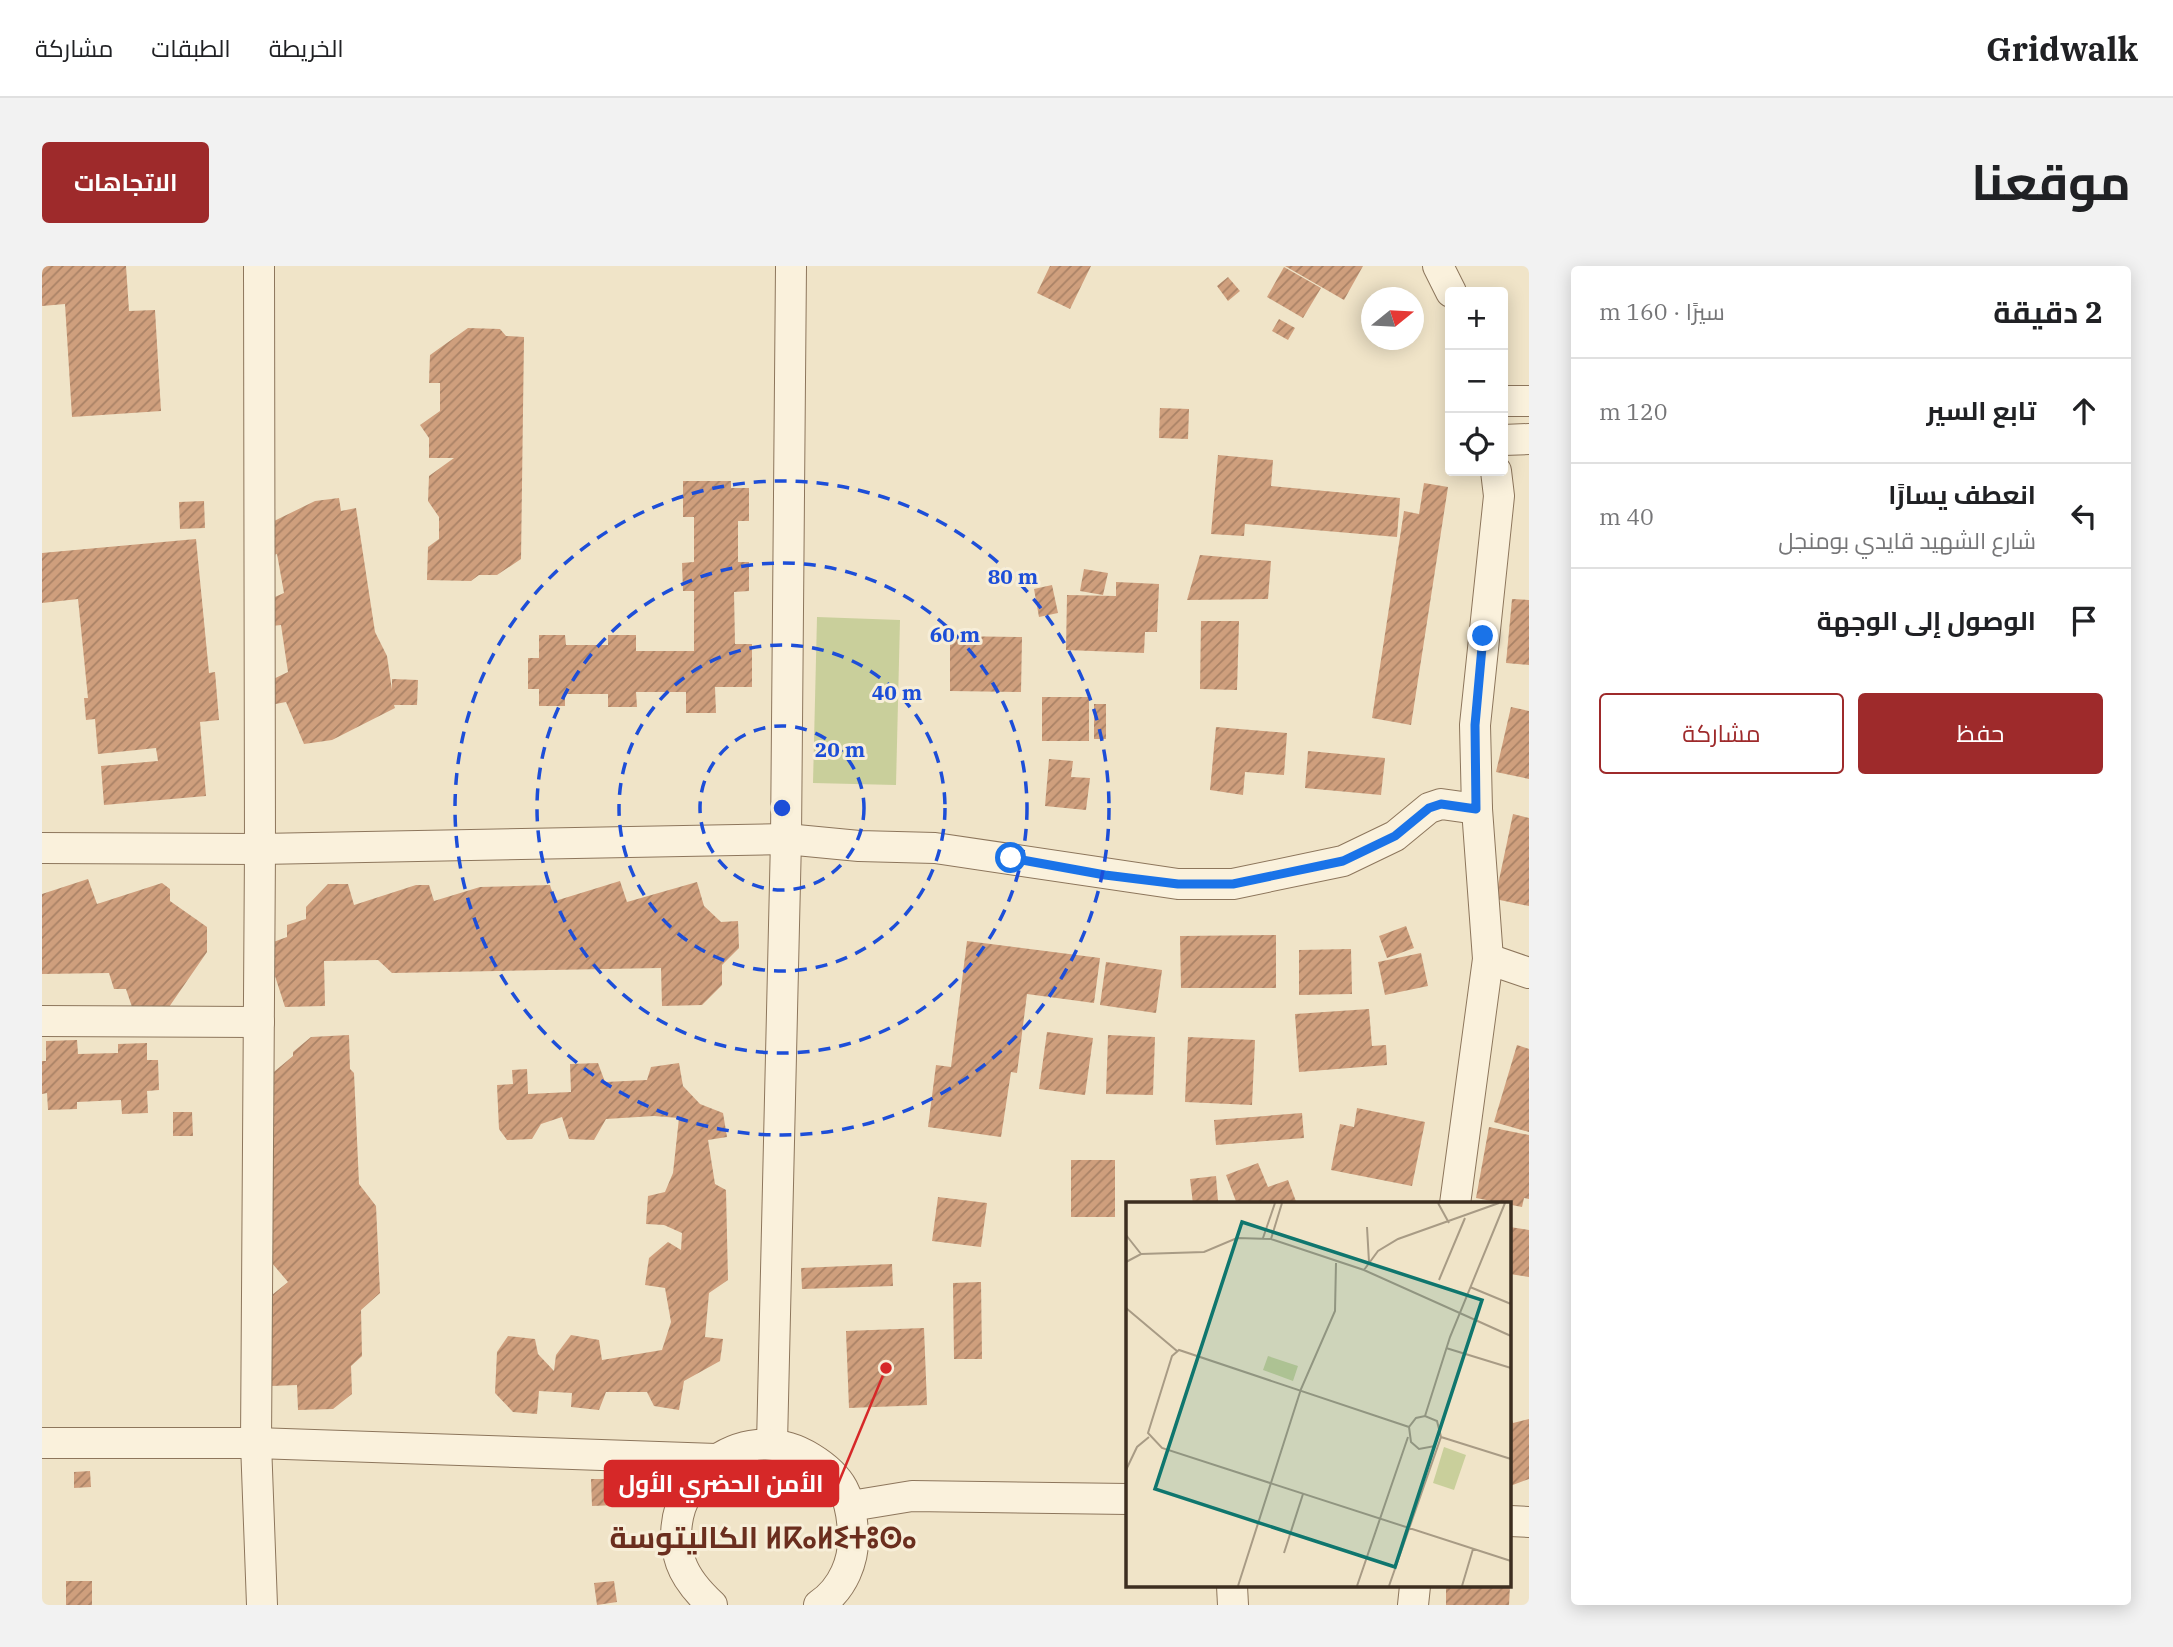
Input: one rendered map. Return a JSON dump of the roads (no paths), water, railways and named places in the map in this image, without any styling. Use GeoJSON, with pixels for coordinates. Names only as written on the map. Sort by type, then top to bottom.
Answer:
{"type":"FeatureCollection","features":[{"type":"Feature","properties":{"kind":"street"},"geometry":{"type":"LineString","coordinates":[[259,266],[260,849],[256,1443],[262,1605]]}},
{"type":"Feature","properties":{"kind":"street"},"geometry":{"type":"LineString","coordinates":[[772,1444],[786,839],[791,266]]}},
{"type":"Feature","properties":{"kind":"street"},"geometry":{"type":"LineString","coordinates":[[1438,266],[1448,287]]}},
{"type":"Feature","properties":{"kind":"street"},"geometry":{"type":"LineString","coordinates":[[1508,401],[1529,401]]}},
{"type":"Feature","properties":{"kind":"street"},"geometry":{"type":"LineString","coordinates":[[1508,440],[1529,439]]}},
{"type":"Feature","properties":{"kind":"street"},"geometry":{"type":"LineString","coordinates":[[1455,1202],[1488,959],[1476,809],[1475,725],[1499,496],[1497,476]]}},
{"type":"Feature","properties":{"kind":"street"},"geometry":{"type":"LineString","coordinates":[[42,848],[260,849],[786,839],[859,846],[934,848],[1178,884],[1233,884],[1343,861],[1395,836],[1429,808],[1441,804],[1476,809]]}},
{"type":"Feature","properties":{"kind":"street"},"geometry":{"type":"LineString","coordinates":[[1488,959],[1529,973]]}},
{"type":"Feature","properties":{"kind":"street"},"geometry":{"type":"LineString","coordinates":[[42,1021],[259,1022]]}},
{"type":"Feature","properties":{"kind":"street"},"geometry":{"type":"LineString","coordinates":[[42,1443],[256,1443],[716,1459]]}},
{"type":"Feature","properties":{"kind":"street"},"geometry":{"type":"LineString","coordinates":[[712,1605],[695,1589],[681,1563],[676,1534],[681,1505],[695,1479],[716,1459],[743,1447],[772,1444],[800,1451],[825,1466],[844,1489],[851,1506],[854,1548],[845,1576],[827,1600],[819,1605]]}},
{"type":"Feature","properties":{"kind":"street"},"geometry":{"type":"LineString","coordinates":[[851,1506],[912,1496],[1126,1499]]}},
{"type":"Feature","properties":{"kind":"place","name":"الأمن الحضري الأول"},"geometry":{"type":"Point","coordinates":[886,1368]}},
{"type":"Feature","properties":{"kind":"district","name":"الكاليتوسة ⵍⴽⴰⵍⵉⵜⵓⵙⴰ"},"geometry":{"type":"Point","coordinates":[763,1538]}}]}
